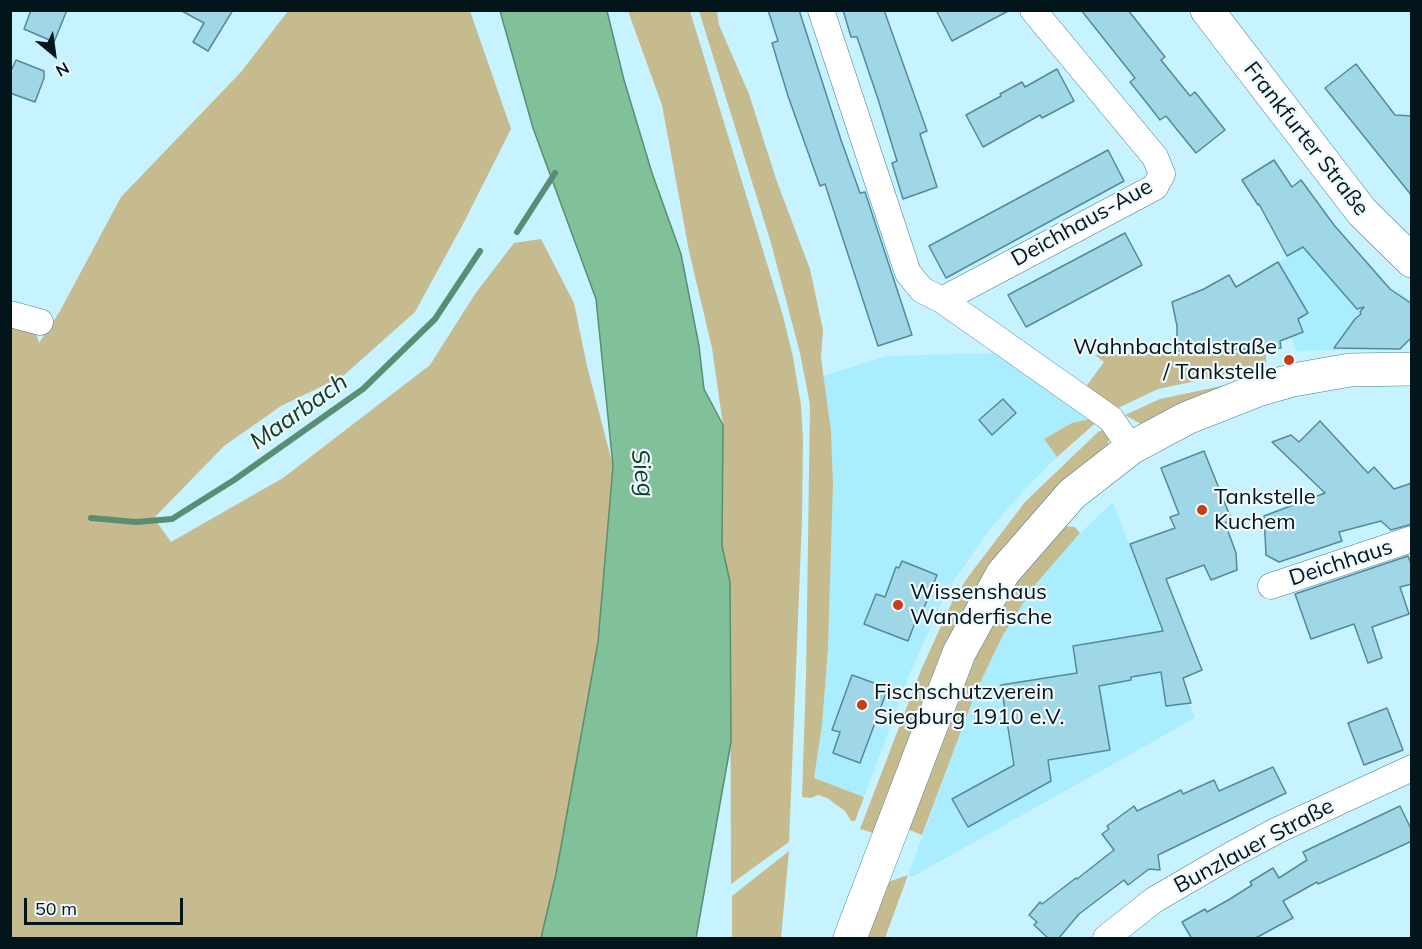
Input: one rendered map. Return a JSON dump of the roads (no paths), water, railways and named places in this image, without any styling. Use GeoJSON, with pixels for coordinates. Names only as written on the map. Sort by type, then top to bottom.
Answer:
{"type":"FeatureCollection","features":[{"type":"Feature","properties":{"kind":"main road","name":"Frankfurter Straße"},"geometry":{"type":"LineString","coordinates":[[1206,10],[1362,212],[1412,261]]}},
{"type":"Feature","properties":{"kind":"main road"},"geometry":{"type":"LineString","coordinates":[[850,939],[959,653],[1003,573],[1072,494],[1131,448],[1187,418],[1257,390],[1293,380],[1350,370],[1412,369]]}},
{"type":"Feature","properties":{"kind":"street"},"geometry":{"type":"LineString","coordinates":[[821,10],[908,273],[922,290],[942,300],[1111,419],[1131,448]]}},
{"type":"Feature","properties":{"kind":"street","name":"Deichhaus-Aue"},"geometry":{"type":"LineString","coordinates":[[942,300],[1155,187],[1162,174],[1155,157],[1034,10]]}},
{"type":"Feature","properties":{"kind":"street"},"geometry":{"type":"LineString","coordinates":[[10,314],[40,322]]}},
{"type":"Feature","properties":{"kind":"street","name":"Deichhaus"},"geometry":{"type":"LineString","coordinates":[[1271,586],[1412,539]]}},
{"type":"Feature","properties":{"kind":"street","name":"Bunzlauer Straße"},"geometry":{"type":"LineString","coordinates":[[1106,939],[1154,900],[1241,849],[1412,768]]}},
{"type":"Feature","properties":{"kind":"water","name":"Sieg"},"geometry":{"type":"Polygon","coordinates":[[[500,11],[607,11],[624,80],[652,173],[681,254],[699,346],[704,389],[723,425],[722,546],[730,582],[731,742],[696,938],[541,938],[556,874],[598,642],[613,466],[596,299],[533,128],[500,11]]]}},
{"type":"Feature","properties":{"kind":"waterway","name":"Maarbach"},"geometry":{"type":"LineString","coordinates":[[517,232],[555,173]]}},
{"type":"Feature","properties":{"kind":"waterway","name":"Maarbach"},"geometry":{"type":"LineString","coordinates":[[91,518],[136,522],[172,519],[234,480],[363,389],[435,319],[480,251]]}},
{"type":"Feature","properties":{"kind":"place","name":"Wahnbachtalstraße / Tankstelle"},"geometry":{"type":"Point","coordinates":[1289,360]}},
{"type":"Feature","properties":{"kind":"place","name":"Tankstelle Kuchem"},"geometry":{"type":"Point","coordinates":[1202,510]}},
{"type":"Feature","properties":{"kind":"place","name":"Wissenshaus Wanderfische"},"geometry":{"type":"Point","coordinates":[898,605]}},
{"type":"Feature","properties":{"kind":"place","name":"Fischschutzverein Siegburg 1910 e.V."},"geometry":{"type":"Point","coordinates":[862,705]}}]}
